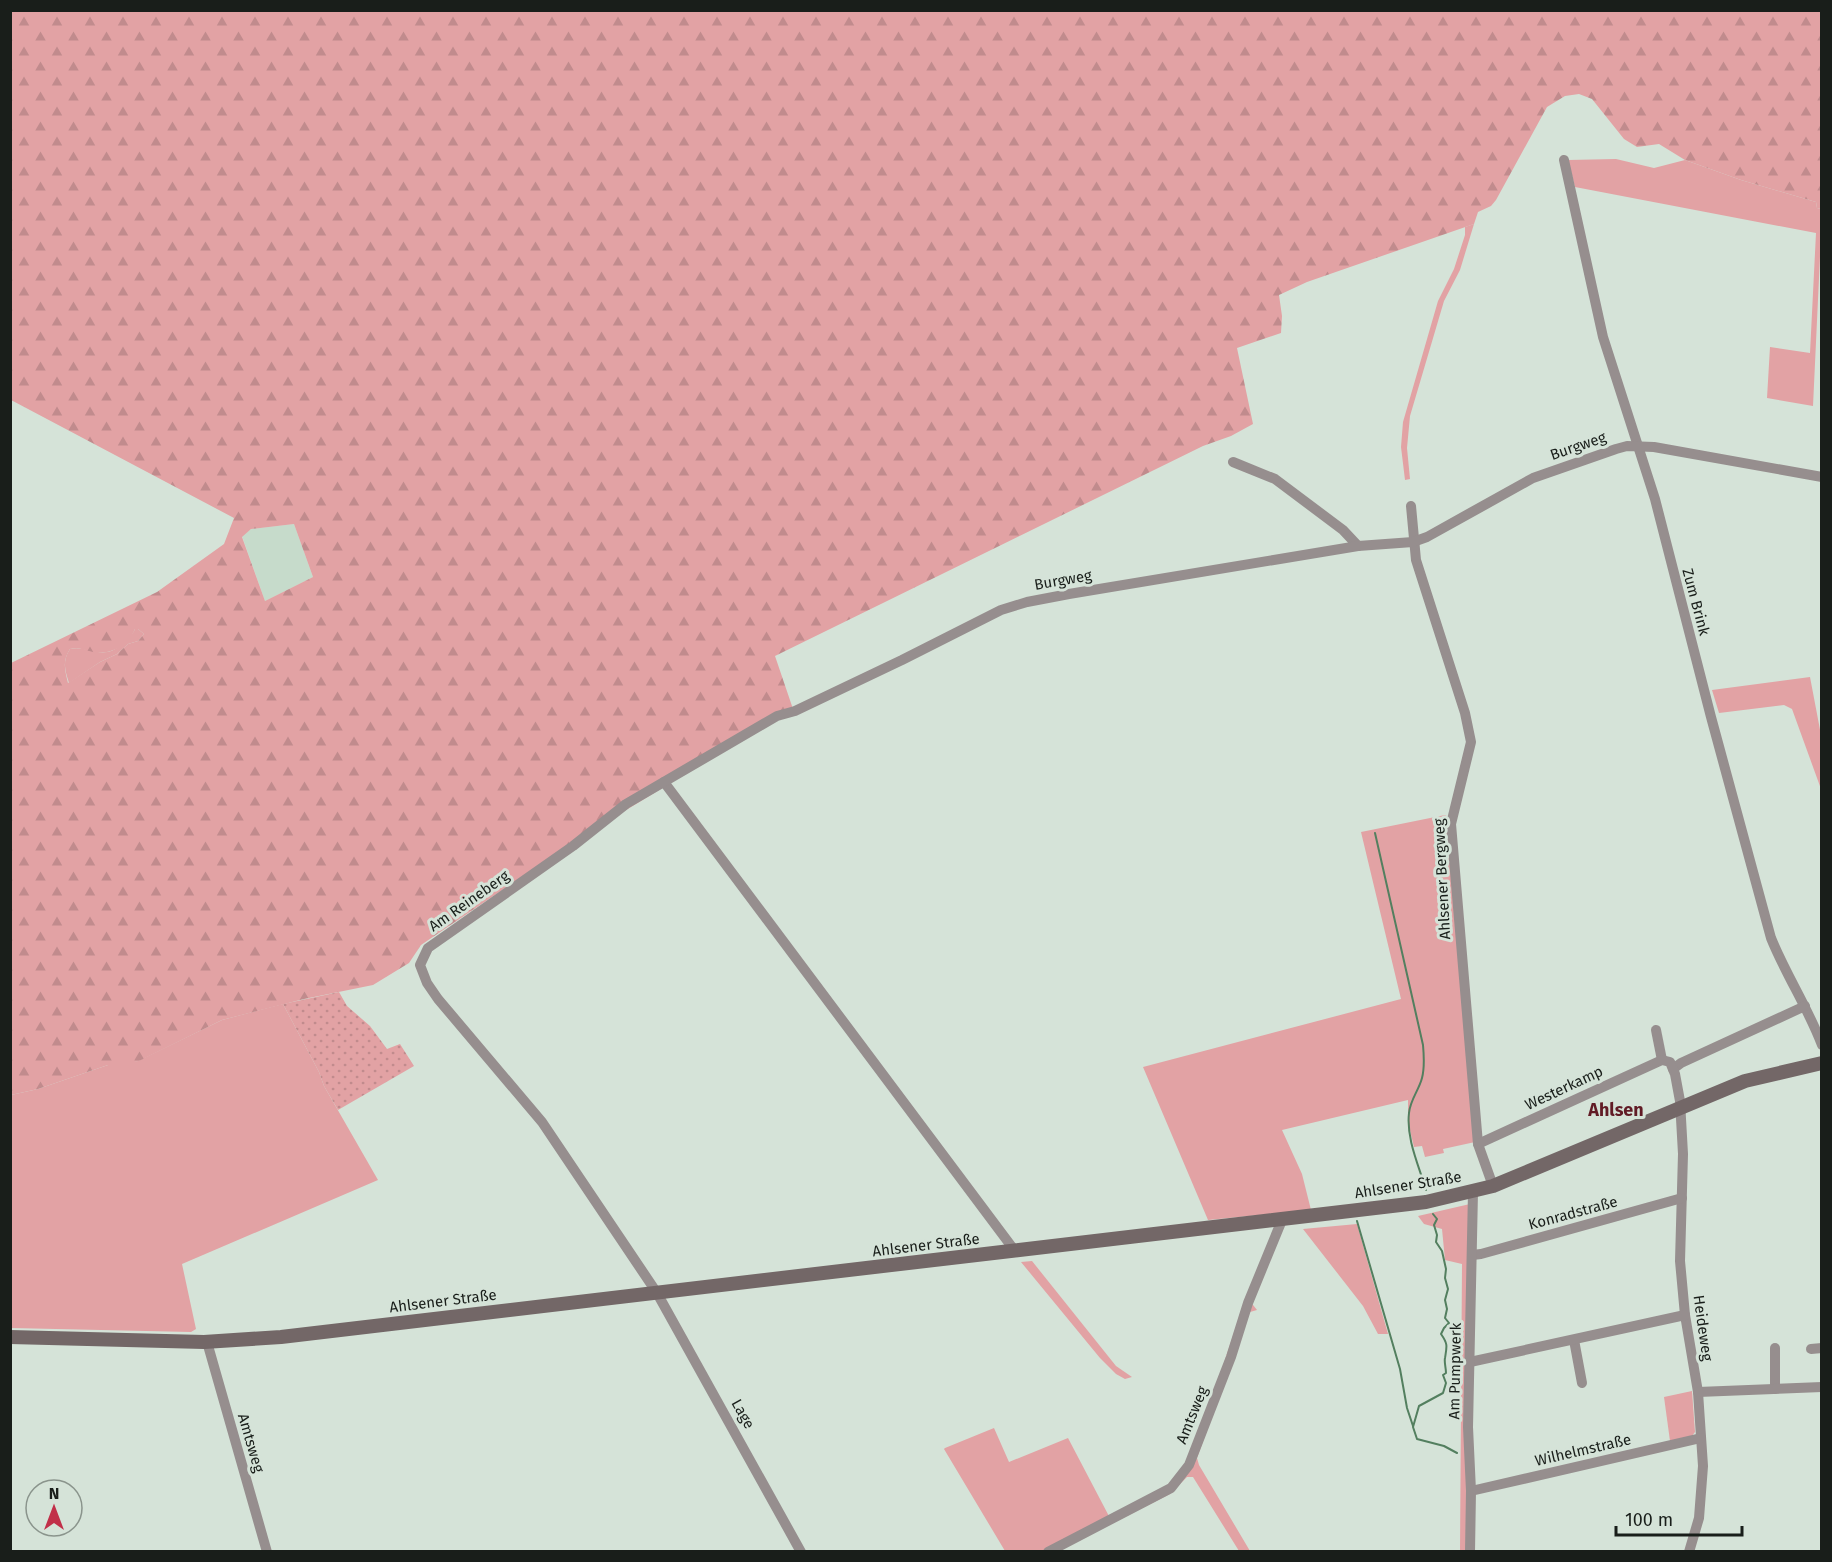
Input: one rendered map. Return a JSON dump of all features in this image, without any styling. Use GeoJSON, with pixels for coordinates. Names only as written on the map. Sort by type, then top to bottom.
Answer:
{"type":"FeatureCollection","features":[{"type":"Feature","properties":{"kind":"main road","name":"Ahlsener Straße"},"geometry":{"type":"LineString","coordinates":[[10,1337],[207,1342],[281,1337],[1426,1202],[1493,1186],[1745,1081],[1821,1063]]}},
{"type":"Feature","properties":{"kind":"street","name":"Zum Brink"},"geometry":{"type":"LineString","coordinates":[[1564,160],[1603,337],[1659,516],[1771,938],[1821,1045]]}},
{"type":"Feature","properties":{"kind":"street","name":"Burgweg"},"geometry":{"type":"LineString","coordinates":[[795,711],[1001,610],[1028,602],[1358,546],[1413,542],[1427,537],[1533,478],[1627,446],[1654,447],[1821,477]]}},
{"type":"Feature","properties":{"kind":"street"},"geometry":{"type":"LineString","coordinates":[[1233,462],[1275,479],[1343,530],[1358,546]]}},
{"type":"Feature","properties":{"kind":"street","name":"Ahlsener Bergweg"},"geometry":{"type":"LineString","coordinates":[[1412,506],[1416,560],[1465,713],[1471,742],[1451,824],[1478,1144],[1493,1186]]}},
{"type":"Feature","properties":{"kind":"street","name":"Am Reineberg"},"geometry":{"type":"LineString","coordinates":[[657,1293],[542,1122],[438,999],[427,983],[420,965],[428,948],[573,846],[626,804],[777,716],[795,711]]}},
{"type":"Feature","properties":{"kind":"street"},"geometry":{"type":"LineString","coordinates":[[664,782],[1015,1251]]}},
{"type":"Feature","properties":{"kind":"street"},"geometry":{"type":"LineString","coordinates":[[1673,1069],[1681,1063],[1804,1006]]}},
{"type":"Feature","properties":{"kind":"street"},"geometry":{"type":"LineString","coordinates":[[1656,1030],[1662,1060],[1670,1062],[1673,1069],[1680,1107]]}},
{"type":"Feature","properties":{"kind":"street","name":"Westerkamp"},"geometry":{"type":"LineString","coordinates":[[1478,1144],[1662,1060]]}},
{"type":"Feature","properties":{"kind":"street","name":"Heideweg"},"geometry":{"type":"LineString","coordinates":[[1680,1107],[1683,1154],[1680,1261],[1685,1315],[1698,1392],[1703,1487],[1699,1518],[1689,1551]]}},
{"type":"Feature","properties":{"kind":"street","name":"Am Pumpwerk"},"geometry":{"type":"LineString","coordinates":[[1470,1551],[1471,1491],[1468,1427],[1473,1192]]}},
{"type":"Feature","properties":{"kind":"street","name":"Konradstraße"},"geometry":{"type":"LineString","coordinates":[[1472,1255],[1682,1198]]}},
{"type":"Feature","properties":{"kind":"street","name":"Amtsweg"},"geometry":{"type":"LineString","coordinates":[[1048,1551],[1171,1488],[1184,1473],[1215,1400],[1248,1303],[1282,1220]]}},
{"type":"Feature","properties":{"kind":"street","name":"Lage"},"geometry":{"type":"LineString","coordinates":[[657,1293],[801,1551]]}},
{"type":"Feature","properties":{"kind":"street"},"geometry":{"type":"LineString","coordinates":[[1470,1362],[1685,1315]]}},
{"type":"Feature","properties":{"kind":"street"},"geometry":{"type":"LineString","coordinates":[[1574,1340],[1582,1383]]}},
{"type":"Feature","properties":{"kind":"street","name":"Amtsweg"},"geometry":{"type":"LineString","coordinates":[[207,1342],[267,1551]]}},
{"type":"Feature","properties":{"kind":"street"},"geometry":{"type":"LineString","coordinates":[[1775,1348],[1775,1389]]}},
{"type":"Feature","properties":{"kind":"street"},"geometry":{"type":"LineString","coordinates":[[1698,1392],[1821,1387]]}},
{"type":"Feature","properties":{"kind":"street","name":"Wilhelmstraße"},"geometry":{"type":"LineString","coordinates":[[1471,1491],[1701,1438]]}},
{"type":"Feature","properties":{"kind":"shaded area"},"geometry":{"type":"Polygon","coordinates":[[[294,524],[313,577],[265,601],[242,536],[251,529],[294,524]]]}},
{"type":"Feature","properties":{"kind":"green space"},"geometry":{"type":"Polygon","coordinates":[[[11,11],[1821,11],[1821,209],[1817,208],[1816,202],[1741,180],[1685,160],[1659,144],[1637,147],[1624,139],[1592,99],[1579,94],[1565,96],[1547,107],[1496,200],[1491,206],[1478,212],[1474,224],[1307,282],[1279,295],[1282,316],[1281,333],[1237,348],[1253,424],[1231,436],[1203,446],[775,656],[793,709],[570,844],[421,945],[409,963],[373,985],[304,999],[222,1020],[139,1061],[112,1067],[108,1065],[38,1089],[11,1095],[11,663],[157,592],[224,544],[234,518],[11,400],[11,11]],[[294,524],[251,529],[242,537],[265,601],[313,577],[294,524]],[[135,629],[123,645],[112,651],[100,653],[70,649],[65,662],[68,683],[117,654],[128,644],[138,641],[144,634],[135,629]]]}},
{"type":"Feature","properties":{"kind":"green space"},"geometry":{"type":"Polygon","coordinates":[[[1616,159],[1654,168],[1685,160],[1741,180],[1816,202],[1822,214],[1813,406],[1767,398],[1770,347],[1810,353],[1816,233],[1575,187],[1568,160],[1616,159]]]}},
{"type":"Feature","properties":{"kind":"green space"},"geometry":{"type":"Polygon","coordinates":[[[1474,224],[1460,270],[1444,301],[1410,416],[1407,448],[1410,479],[1405,480],[1401,447],[1403,422],[1438,301],[1454,269],[1465,235],[1465,227],[1474,224]]]}},
{"type":"Feature","properties":{"kind":"green space"},"geometry":{"type":"Polygon","coordinates":[[[135,629],[144,634],[138,641],[128,644],[117,654],[100,662],[69,683],[65,662],[70,649],[108,652],[122,644],[135,629]]]}},
{"type":"Feature","properties":{"kind":"green space"},"geometry":{"type":"Polygon","coordinates":[[[1810,677],[1821,735],[1821,789],[1792,709],[1784,705],[1719,713],[1712,690],[1810,677]]]}},
{"type":"Feature","properties":{"kind":"green space"},"geometry":{"type":"Polygon","coordinates":[[[1445,815],[1448,817],[1475,1142],[1443,1149],[1444,1153],[1425,1157],[1422,1146],[1414,1147],[1408,1122],[1408,1100],[1282,1130],[1302,1174],[1311,1210],[1208,1220],[1143,1067],[1401,999],[1361,832],[1445,815]]]}},
{"type":"Feature","properties":{"kind":"green space"},"geometry":{"type":"Polygon","coordinates":[[[339,992],[347,1006],[370,1026],[387,1049],[400,1044],[414,1066],[338,1110],[283,1004],[339,992]]]}},
{"type":"Feature","properties":{"kind":"green space"},"geometry":{"type":"Polygon","coordinates":[[[283,1004],[324,1086],[378,1180],[182,1264],[196,1329],[191,1332],[11,1328],[11,1095],[38,1089],[108,1065],[138,1061],[222,1020],[283,1004]]]}},
{"type":"Feature","properties":{"kind":"green space"},"geometry":{"type":"Polygon","coordinates":[[[1470,1204],[1468,1551],[1460,1551],[1462,1264],[1445,1260],[1442,1229],[1424,1224],[1418,1216],[1470,1204]]]}},
{"type":"Feature","properties":{"kind":"green space"},"geometry":{"type":"Polygon","coordinates":[[[1357,1224],[1388,1334],[1378,1334],[1363,1306],[1303,1229],[1357,1224]]]}},
{"type":"Feature","properties":{"kind":"green space"},"geometry":{"type":"Polygon","coordinates":[[[1032,1261],[1116,1366],[1132,1377],[1125,1379],[1116,1374],[1100,1358],[1021,1262],[1032,1261]]]}},
{"type":"Feature","properties":{"kind":"green space"},"geometry":{"type":"Polygon","coordinates":[[[1246,1296],[1257,1310],[1250,1312],[1197,1458],[1250,1551],[1239,1551],[1193,1477],[1187,1477],[1170,1494],[1058,1551],[1005,1551],[944,1449],[994,1428],[1009,1462],[1068,1438],[1111,1520],[1168,1492],[1190,1466],[1246,1296]]]}},
{"type":"Feature","properties":{"kind":"green space"},"geometry":{"type":"Polygon","coordinates":[[[1692,1391],[1695,1432],[1692,1436],[1670,1441],[1664,1397],[1692,1391]]]}},
{"type":"Feature","properties":{"kind":"waterway"},"geometry":{"type":"LineString","coordinates":[[1375,833],[1423,1045],[1423,1074],[1411,1104],[1409,1133],[1426,1190]]}},
{"type":"Feature","properties":{"kind":"waterway"},"geometry":{"type":"LineString","coordinates":[[1433,1214],[1437,1219],[1434,1225],[1437,1235],[1436,1242],[1442,1251],[1448,1289],[1445,1300],[1447,1309],[1445,1318],[1449,1323],[1441,1334],[1446,1345],[1446,1373],[1443,1375],[1446,1383],[1443,1393],[1419,1406],[1413,1427],[1417,1439],[1444,1446],[1457,1453]]}},
{"type":"Feature","properties":{"kind":"waterway"},"geometry":{"type":"LineString","coordinates":[[1357,1221],[1400,1369],[1407,1408],[1413,1426]]}},
{"type":"Feature","properties":{"kind":"district","name":"Ahlsen"},"geometry":{"type":"Point","coordinates":[1616,1110]}}]}
